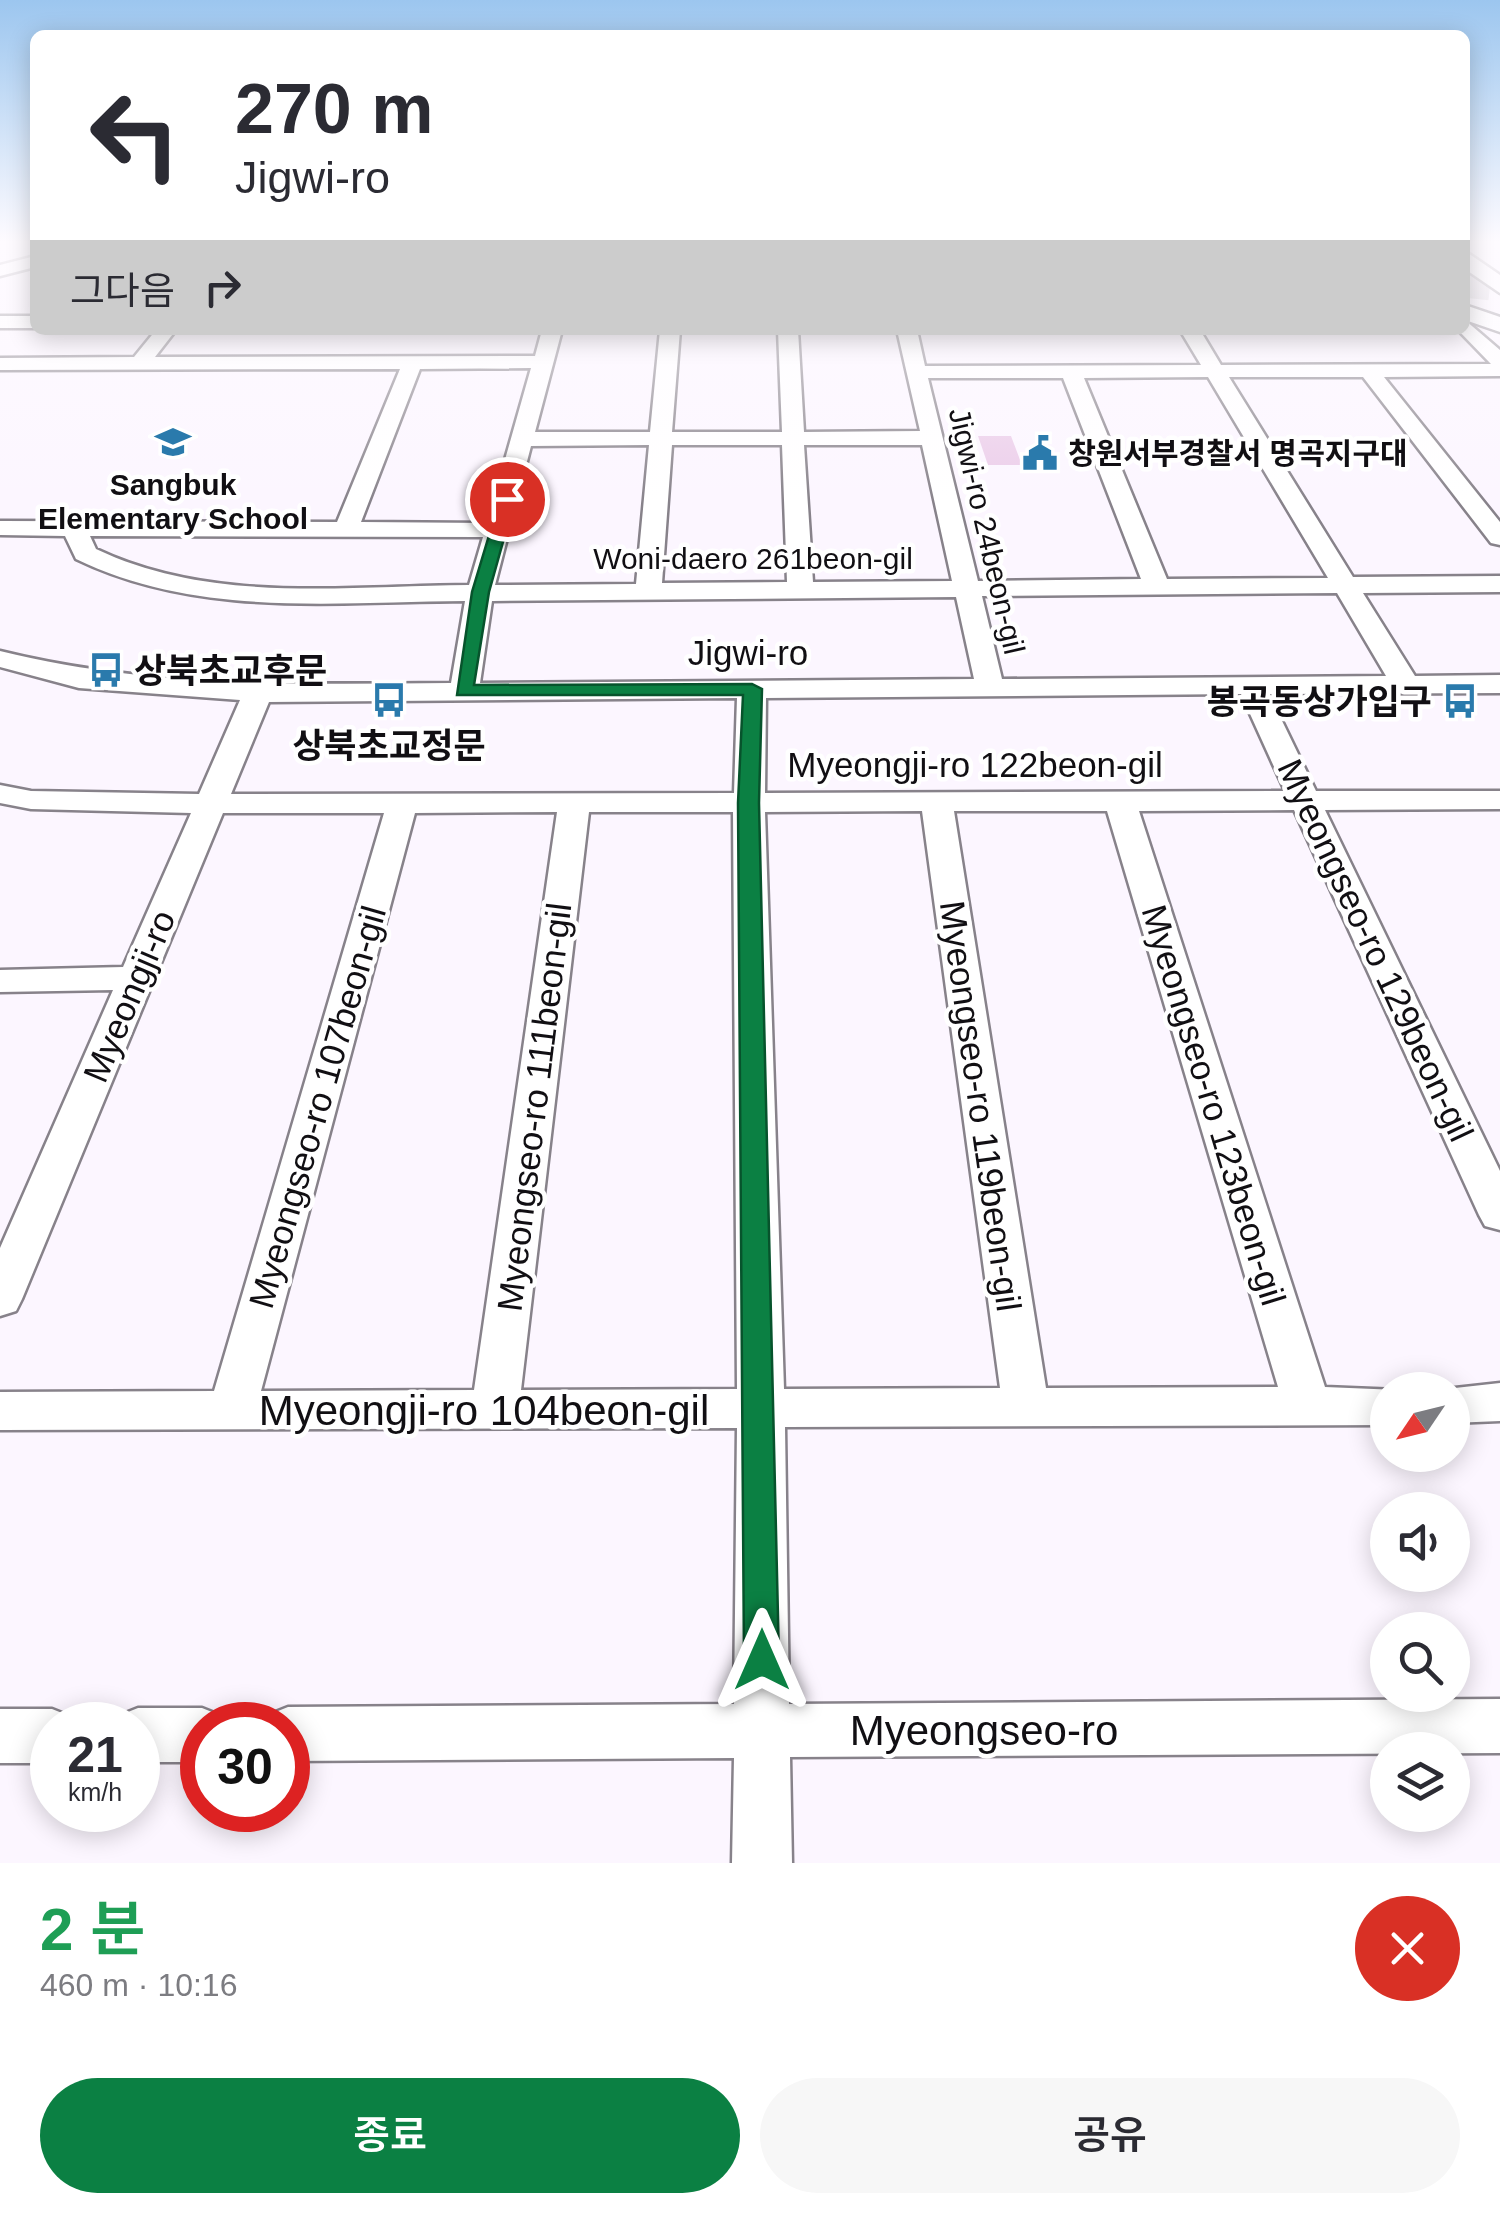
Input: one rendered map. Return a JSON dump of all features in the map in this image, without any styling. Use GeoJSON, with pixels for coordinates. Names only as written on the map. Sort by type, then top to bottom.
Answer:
{"type":"FeatureCollection","features":[{"type":"Feature","properties":{"kind":"street"},"geometry":{"type":"LineString","coordinates":[[1484,329],[1500,362]]}},
{"type":"Feature","properties":{"kind":"street"},"geometry":{"type":"LineString","coordinates":[[139,364],[162,335]]}},
{"type":"Feature","properties":{"kind":"street"},"geometry":{"type":"LineString","coordinates":[[464,691],[480,592],[550,335]]}},
{"type":"Feature","properties":{"kind":"street"},"geometry":{"type":"LineString","coordinates":[[648,592],[670,335]]}},
{"type":"Feature","properties":{"kind":"street"},"geometry":{"type":"LineString","coordinates":[[788,335],[800,590]]}},
{"type":"Feature","properties":{"kind":"street","name":"Jigwi-ro 24beon-gil"},"geometry":{"type":"LineString","coordinates":[[908,335],[964,589],[990,687]]}},
{"type":"Feature","properties":{"kind":"street"},"geometry":{"type":"LineString","coordinates":[[1193,335],[1406,685]]}},
{"type":"Feature","properties":{"kind":"street"},"geometry":{"type":"LineString","coordinates":[[0,364],[542,362]]}},
{"type":"Feature","properties":{"kind":"street"},"geometry":{"type":"LineString","coordinates":[[347,527],[412,363]]}},
{"type":"Feature","properties":{"kind":"street"},"geometry":{"type":"LineString","coordinates":[[1368,370],[1500,538]]}},
{"type":"Feature","properties":{"kind":"street"},"geometry":{"type":"LineString","coordinates":[[917,372],[1500,370]]}},
{"type":"Feature","properties":{"kind":"street"},"geometry":{"type":"LineString","coordinates":[[1071,371],[1156,585]]}},
{"type":"Feature","properties":{"kind":"street"},"geometry":{"type":"LineString","coordinates":[[524,439],[932,438]]}},
{"type":"Feature","properties":{"kind":"street"},"geometry":{"type":"LineString","coordinates":[[0,528],[499,530]]}},
{"type":"Feature","properties":{"kind":"street","name":"Woni-daero 261beon-gil"},"geometry":{"type":"LineString","coordinates":[[74,528],[85,554],[116,570],[171,587],[231,595],[1500,584]]}},
{"type":"Feature","properties":{"kind":"street","name":"Jigwi-ro"},"geometry":{"type":"LineString","coordinates":[[0,660],[79,678],[258,693],[1500,684]]}},
{"type":"Feature","properties":{"kind":"street","name":"Myeongseo-ro 129beon-gil"},"geometry":{"type":"LineString","coordinates":[[1252,686],[1500,1215]]}},
{"type":"Feature","properties":{"kind":"street"},"geometry":{"type":"LineString","coordinates":[[752,689],[749,803],[761,1410],[762,1863]]}},
{"type":"Feature","properties":{"kind":"street","name":"Myeongji-ro"},"geometry":{"type":"LineString","coordinates":[[0,1299],[258,693]]}},
{"type":"Feature","properties":{"kind":"street","name":"Myeongji-ro 122beon-gil"},"geometry":{"type":"LineString","coordinates":[[0,794],[31,800],[211,804],[1491,800]]}},
{"type":"Feature","properties":{"kind":"street"},"geometry":{"type":"LineString","coordinates":[[1491,800],[1500,828]]}},
{"type":"Feature","properties":{"kind":"street","name":"Myeongseo-ro 119beon-gil"},"geometry":{"type":"LineString","coordinates":[[936,802],[1026,1409]]}},
{"type":"Feature","properties":{"kind":"street","name":"Myeongseo-ro 123beon-gil"},"geometry":{"type":"LineString","coordinates":[[1120,802],[1308,1409]]}},
{"type":"Feature","properties":{"kind":"street","name":"Myeongseo-ro 111beon-gil"},"geometry":{"type":"LineString","coordinates":[[495,1410],[574,803]]}},
{"type":"Feature","properties":{"kind":"street","name":"Myeongseo-ro 107beon-gil"},"geometry":{"type":"LineString","coordinates":[[232,1411],[402,804]]}},
{"type":"Feature","properties":{"kind":"street"},"geometry":{"type":"LineString","coordinates":[[0,981],[137,978]]}},
{"type":"Feature","properties":{"kind":"street"},"geometry":{"type":"LineString","coordinates":[[1470,1403],[1500,1402]]}},
{"type":"Feature","properties":{"kind":"street","name":"Myeongji-ro 104beon-gil"},"geometry":{"type":"LineString","coordinates":[[0,1411],[1370,1407]]}},
{"type":"Feature","properties":{"kind":"street","name":"Myeongseo-ro"},"geometry":{"type":"LineString","coordinates":[[310,1734],[1500,1726]]}},
{"type":"Feature","properties":{"kind":"street"},"geometry":{"type":"LineString","coordinates":[[0,1736],[30,1736]]}},
{"type":"Feature","properties":{"kind":"building"},"geometry":{"type":"Polygon","coordinates":[[[978,436],[1011,436],[1022,465],[988,465],[978,436]]]}},
{"type":"Feature","properties":{"kind":"place","name":"Sangbuk Elementary School"},"geometry":{"type":"Point","coordinates":[173,442]}},
{"type":"Feature","properties":{"kind":"place","name":"창원서부경찰서 명곡지구대"},"geometry":{"type":"Point","coordinates":[1040,453]}},
{"type":"Feature","properties":{"kind":"place","name":"상북초교후문"},"geometry":{"type":"Point","coordinates":[106,670]}},
{"type":"Feature","properties":{"kind":"place","name":"상북초교정문"},"geometry":{"type":"Point","coordinates":[389,700]}},
{"type":"Feature","properties":{"kind":"place","name":"봉곡동상가입구"},"geometry":{"type":"Point","coordinates":[1460,701]}},
{"type":"Feature","properties":{"kind":"route"},"geometry":{"type":"LineString","coordinates":[[507,499],[480,592],[464,691],[752,689],[749,803],[762,1660]]}}]}
